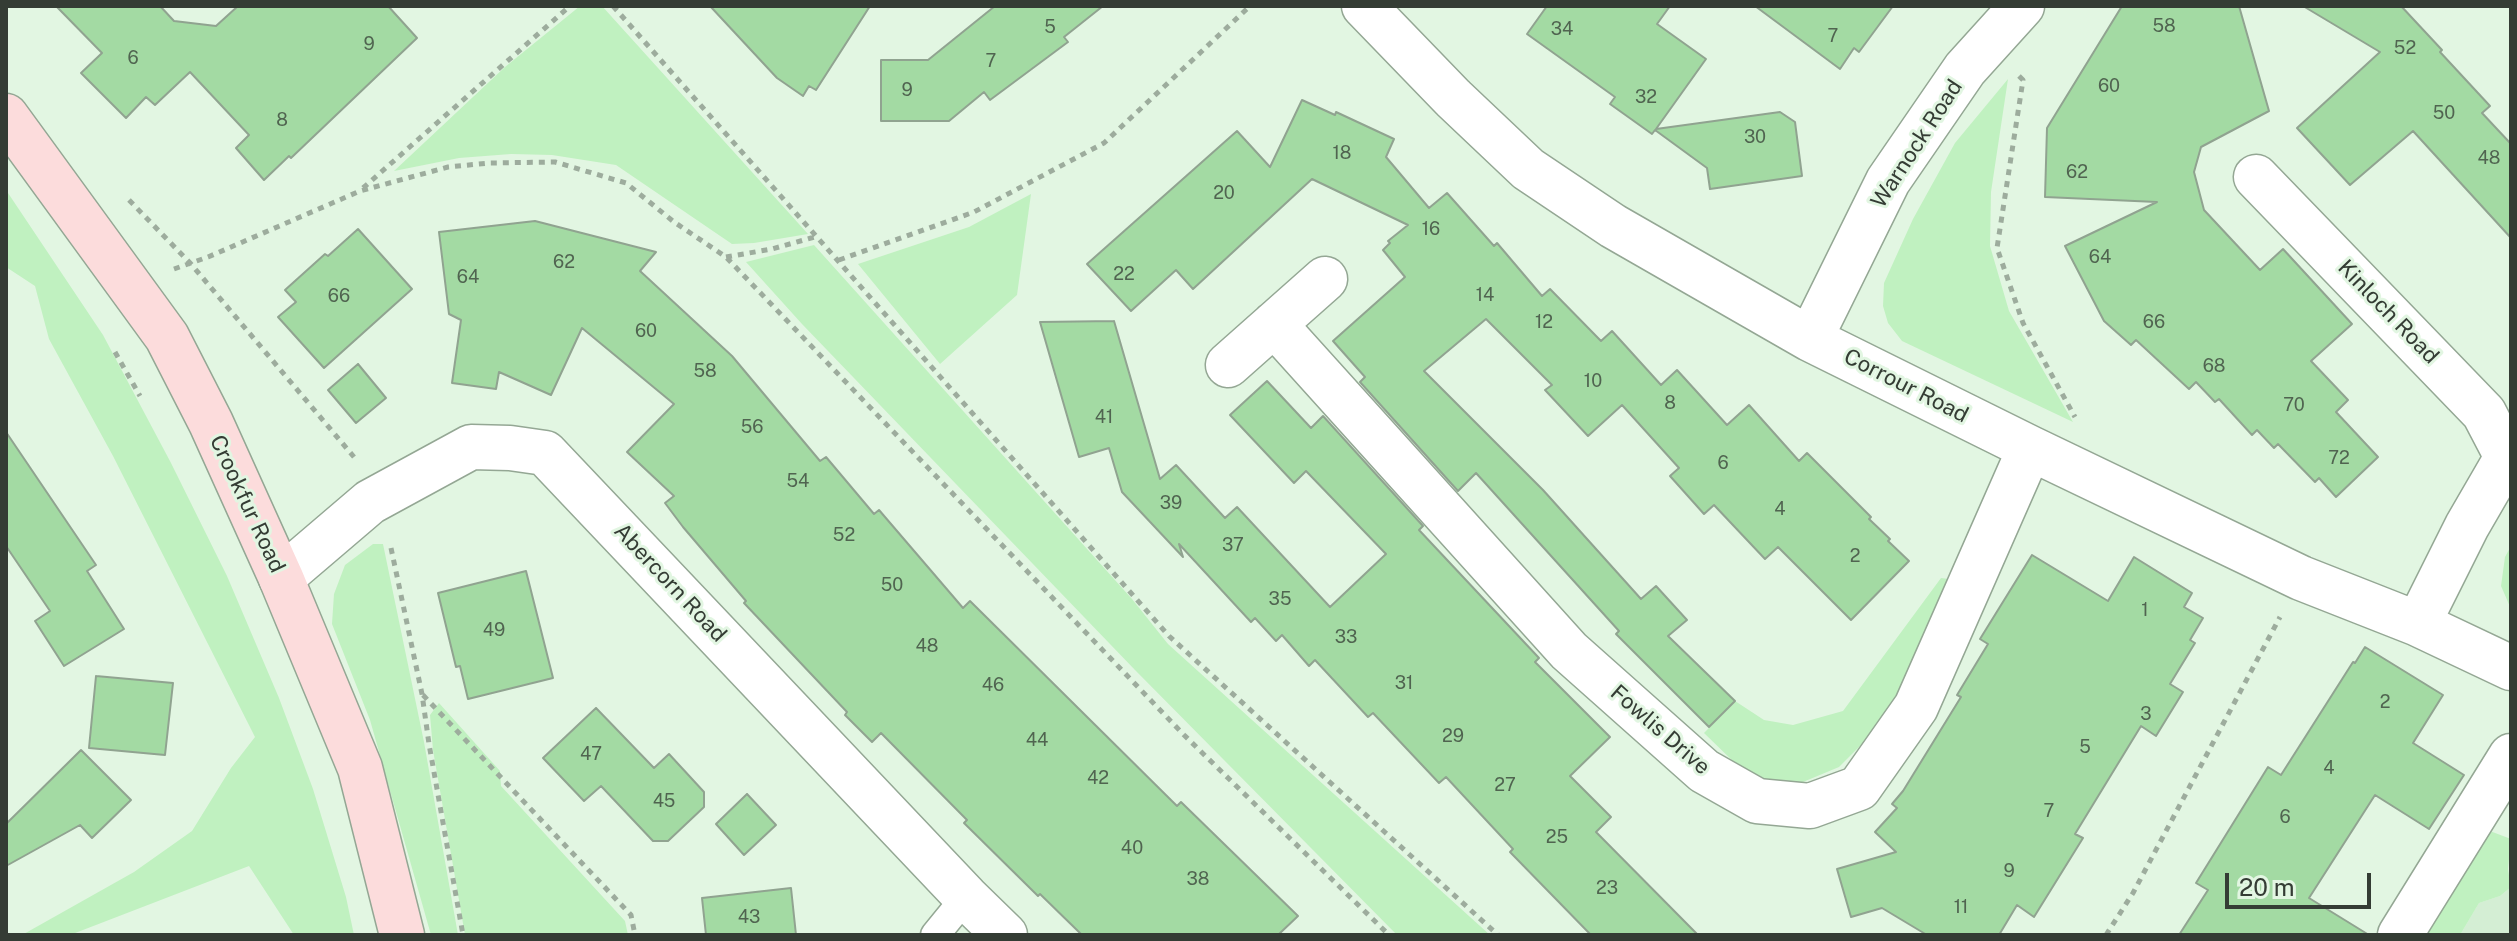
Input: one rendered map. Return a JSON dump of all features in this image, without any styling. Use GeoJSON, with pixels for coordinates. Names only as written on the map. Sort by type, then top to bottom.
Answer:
{"type":"FeatureCollection","features":[{"type":"Feature","properties":{"kind":"street","name":"Corrour Road"},"geometry":{"type":"LineString","coordinates":[[1364,6],[1453,98],[1528,169],[1613,226],[1810,339],[2030,448],[2301,578],[2418,624],[2511,668]]}},
{"type":"Feature","properties":{"kind":"street","name":"Warnock Road"},"geometry":{"type":"LineString","coordinates":[[1810,339],[1888,181],[1965,69],[2022,6]]}},
{"type":"Feature","properties":{"kind":"street","name":"Crookfur Road"},"geometry":{"type":"LineString","coordinates":[[6,116],[167,337],[211,423],[281,578],[360,768],[402,935]]}},
{"type":"Feature","properties":{"kind":"street","name":"Kinloch Road"},"geometry":{"type":"LineString","coordinates":[[2256,177],[2484,413],[2509,456],[2467,526],[2418,624]]}},
{"type":"Feature","properties":{"kind":"street"},"geometry":{"type":"LineString","coordinates":[[1228,365],[1325,279]]}},
{"type":"Feature","properties":{"kind":"street","name":"Fowlis Drive"},"geometry":{"type":"LineString","coordinates":[[1274,324],[1569,651],[1704,771],[1757,801],[1810,806],[1859,788],[1916,707],[2030,448]]}},
{"type":"Feature","properties":{"kind":"street","name":"Abercorn Road"},"geometry":{"type":"LineString","coordinates":[[281,578],[370,502],[471,447],[545,453],[1005,935]]}},
{"type":"Feature","properties":{"kind":"street"},"geometry":{"type":"LineString","coordinates":[[2400,935],[2511,756]]}},
{"type":"Feature","properties":{"kind":"lane"},"geometry":{"type":"LineString","coordinates":[[935,935],[966,897]]}},
{"type":"Feature","properties":{"kind":"path"},"geometry":{"type":"LineString","coordinates":[[360,191],[570,6]]}},
{"type":"Feature","properties":{"kind":"path"},"geometry":{"type":"LineString","coordinates":[[613,6],[1169,636],[1498,935]]}},
{"type":"Feature","properties":{"kind":"path"},"geometry":{"type":"LineString","coordinates":[[839,260],[974,212],[1104,143],[1250,6]]}},
{"type":"Feature","properties":{"kind":"path"},"geometry":{"type":"LineString","coordinates":[[1988,44],[2023,80],[1997,248],[2023,323],[2093,450],[2090,477]]}},
{"type":"Feature","properties":{"kind":"path"},"geometry":{"type":"LineString","coordinates":[[204,259],[360,191],[448,167],[555,162],[626,183],[674,222],[726,257],[1184,735],[1389,935]]}},
{"type":"Feature","properties":{"kind":"path"},"geometry":{"type":"LineString","coordinates":[[119,189],[191,264],[354,457],[389,543],[422,694],[463,935]]}},
{"type":"Feature","properties":{"kind":"path"},"geometry":{"type":"LineString","coordinates":[[726,257],[772,249],[818,236]]}},
{"type":"Feature","properties":{"kind":"path"},"geometry":{"type":"LineString","coordinates":[[115,351],[146,406]]}},
{"type":"Feature","properties":{"kind":"path"},"geometry":{"type":"LineString","coordinates":[[2106,935],[2133,893],[2301,578]]}},
{"type":"Feature","properties":{"kind":"path"},"geometry":{"type":"LineString","coordinates":[[422,694],[631,915],[635,935]]}},
{"type":"Feature","properties":{"kind":"shaded area"},"geometry":{"type":"Polygon","coordinates":[[[2511,887],[2511,935],[2460,935],[2479,903],[2500,896],[2511,887]]]}},
{"type":"Feature","properties":{"kind":"green space"},"geometry":{"type":"Polygon","coordinates":[[[580,6],[602,6],[808,234],[732,244],[616,165],[552,155],[459,158],[394,171],[505,67],[580,6]]]}},
{"type":"Feature","properties":{"kind":"green space"},"geometry":{"type":"Polygon","coordinates":[[[2008,79],[1991,192],[1990,246],[2009,311],[2073,422],[1902,341],[1888,323],[1883,306],[1884,283],[1913,219],[1955,143],[2008,79]]]}},
{"type":"Feature","properties":{"kind":"green space"},"geometry":{"type":"Polygon","coordinates":[[[6,190],[103,335],[227,576],[279,698],[313,789],[346,897],[354,935],[294,935],[249,866],[70,935],[22,935],[134,872],[192,831],[231,768],[255,737],[113,456],[49,339],[35,286],[6,267],[6,190]]]}},
{"type":"Feature","properties":{"kind":"green space"},"geometry":{"type":"Polygon","coordinates":[[[1031,194],[1017,295],[940,364],[858,264],[969,227],[1031,194]]]}},
{"type":"Feature","properties":{"kind":"green space"},"geometry":{"type":"Polygon","coordinates":[[[814,245],[1132,599],[1168,644],[1490,935],[1397,935],[1135,670],[746,262],[814,245]]]}},
{"type":"Feature","properties":{"kind":"green space"},"geometry":{"type":"Polygon","coordinates":[[[373,544],[383,544],[424,742],[458,935],[431,935],[370,720],[332,624],[334,594],[345,565],[373,544]]]}},
{"type":"Feature","properties":{"kind":"green space"},"geometry":{"type":"Polygon","coordinates":[[[2511,546],[2511,609],[2501,586],[2505,557],[2511,546]]]}},
{"type":"Feature","properties":{"kind":"green space"},"geometry":{"type":"Polygon","coordinates":[[[1941,578],[1956,580],[1886,720],[1839,767],[1803,782],[1772,782],[1739,767],[1704,733],[1735,701],[1764,720],[1793,725],[1843,711],[1941,578]]]}},
{"type":"Feature","properties":{"kind":"green space"},"geometry":{"type":"Polygon","coordinates":[[[439,703],[500,771],[501,786],[625,921],[628,935],[465,935],[433,750],[430,715],[439,703]]]}},
{"type":"Feature","properties":{"kind":"green space"},"geometry":{"type":"Polygon","coordinates":[[[2482,828],[2511,839],[2508,869],[2511,887],[2500,896],[2479,903],[2460,935],[2420,935],[2482,828]]]}},
{"type":"Feature","properties":{"kind":"building"},"geometry":{"type":"Polygon","coordinates":[[[56,6],[160,6],[174,21],[216,26],[238,6],[388,6],[417,38],[264,180],[236,148],[249,135],[190,72],[155,105],[146,97],[126,118],[81,73],[102,53],[56,6]]]}},
{"type":"Feature","properties":{"kind":"building"},"geometry":{"type":"Polygon","coordinates":[[[710,6],[870,6],[816,90],[809,86],[803,96],[777,78],[710,6]]]}},
{"type":"Feature","properties":{"kind":"building"},"geometry":{"type":"Polygon","coordinates":[[[995,6],[1103,6],[1064,37],[1068,42],[990,100],[984,92],[949,121],[881,121],[881,60],[928,60],[995,6]]]}},
{"type":"Feature","properties":{"kind":"building"},"geometry":{"type":"Polygon","coordinates":[[[1547,6],[1670,6],[1657,24],[1706,59],[1656,129],[1780,112],[1795,122],[1802,176],[1710,189],[1707,168],[1655,130],[1652,134],[1610,104],[1615,97],[1527,34],[1547,6]]]}},
{"type":"Feature","properties":{"kind":"building"},"geometry":{"type":"Polygon","coordinates":[[[1755,6],[1893,6],[1859,52],[1854,48],[1840,69],[1755,6]]]}},
{"type":"Feature","properties":{"kind":"building"},"geometry":{"type":"Polygon","coordinates":[[[2122,6],[2239,6],[2269,111],[2201,147],[2194,172],[2204,210],[2260,270],[2283,249],[2352,324],[2311,361],[2348,400],[2336,412],[2378,457],[2336,497],[2319,478],[2315,482],[2278,444],[2274,448],[2257,430],[2252,435],[2219,399],[2215,402],[2196,382],[2189,389],[2136,340],[2131,345],[2104,321],[2065,246],[2157,202],[2045,197],[2047,128],[2122,6]]]}},
{"type":"Feature","properties":{"kind":"building"},"geometry":{"type":"Polygon","coordinates":[[[2303,6],[2401,6],[2442,50],[2440,52],[2490,106],[2482,113],[2511,144],[2511,238],[2413,131],[2350,185],[2297,128],[2380,52],[2303,6]]]}},
{"type":"Feature","properties":{"kind":"building"},"geometry":{"type":"Polygon","coordinates":[[[1302,100],[1394,139],[1386,157],[1429,208],[1447,193],[1494,246],[1497,243],[1542,296],[1550,289],[1601,341],[1612,331],[1661,385],[1677,370],[1727,425],[1749,405],[1799,461],[1807,453],[1871,517],[1869,519],[1890,539],[1888,541],[1909,561],[1851,620],[1778,547],[1765,559],[1714,505],[1704,514],[1670,476],[1679,468],[1622,405],[1588,436],[1545,390],[1552,385],[1486,319],[1424,371],[1543,490],[1641,599],[1656,586],[1687,620],[1668,636],[1735,701],[1709,727],[1616,634],[1619,631],[1476,473],[1458,491],[1360,382],[1365,377],[1333,341],[1405,277],[1383,250],[1390,243],[1388,241],[1408,225],[1312,179],[1193,289],[1176,270],[1131,311],[1087,264],[1237,131],[1270,167],[1302,100]]]}},
{"type":"Feature","properties":{"kind":"building"},"geometry":{"type":"Polygon","coordinates":[[[535,221],[656,252],[640,271],[732,356],[820,461],[826,457],[874,514],[879,510],[963,608],[970,601],[1177,806],[1181,802],[1298,916],[1278,935],[1082,935],[964,823],[967,820],[881,733],[872,742],[845,715],[847,712],[744,603],[746,601],[683,527],[665,503],[674,496],[627,452],[674,404],[582,328],[551,395],[499,372],[496,389],[452,383],[461,320],[449,314],[439,232],[535,221]]]}},
{"type":"Feature","properties":{"kind":"building"},"geometry":{"type":"Polygon","coordinates":[[[358,229],[412,289],[324,368],[278,317],[296,302],[285,290],[358,229]]]}},
{"type":"Feature","properties":{"kind":"building"},"geometry":{"type":"Polygon","coordinates":[[[1114,321],[1160,479],[1176,465],[1225,518],[1237,507],[1330,607],[1386,554],[1306,471],[1294,483],[1230,415],[1267,381],[1311,428],[1323,416],[1423,526],[1419,530],[1539,658],[1535,662],[1610,737],[1570,776],[1611,817],[1596,832],[1698,935],[1591,935],[1510,852],[1513,849],[1446,777],[1439,783],[1373,713],[1368,717],[1315,660],[1309,666],[1282,635],[1276,641],[1255,618],[1251,622],[1179,544],[1183,557],[1122,492],[1109,448],[1079,457],[1040,322],[1114,321]]]}},
{"type":"Feature","properties":{"kind":"building"},"geometry":{"type":"Polygon","coordinates":[[[358,364],[386,398],[356,423],[328,390],[358,364]]]}},
{"type":"Feature","properties":{"kind":"building"},"geometry":{"type":"Polygon","coordinates":[[[6,432],[96,565],[87,571],[124,629],[64,666],[35,621],[50,611],[6,546],[6,432]]]}},
{"type":"Feature","properties":{"kind":"building"},"geometry":{"type":"Polygon","coordinates":[[[2032,555],[2108,601],[2134,557],[2192,593],[2184,607],[2203,618],[2190,640],[2195,643],[2170,684],[2183,692],[2156,736],[2141,726],[2075,834],[2083,838],[2034,917],[2017,905],[1999,935],[1927,935],[1882,908],[1851,917],[1837,869],[1896,852],[1875,832],[1897,808],[1892,804],[1961,697],[1957,695],[1988,644],[1980,639],[2032,555]]]}},
{"type":"Feature","properties":{"kind":"building"},"geometry":{"type":"Polygon","coordinates":[[[526,571],[553,678],[468,699],[460,666],[456,667],[438,593],[526,571]]]}},
{"type":"Feature","properties":{"kind":"building"},"geometry":{"type":"Polygon","coordinates":[[[2365,647],[2443,695],[2413,743],[2464,775],[2429,829],[2375,795],[2309,898],[2369,935],[2179,935],[2208,890],[2196,883],[2268,767],[2281,775],[2365,647]]]}},
{"type":"Feature","properties":{"kind":"building"},"geometry":{"type":"Polygon","coordinates":[[[96,676],[173,683],[165,755],[89,748],[96,676]]]}},
{"type":"Feature","properties":{"kind":"building"},"geometry":{"type":"Polygon","coordinates":[[[596,708],[654,768],[669,754],[704,792],[704,807],[668,841],[653,841],[601,786],[584,801],[543,758],[596,708]]]}},
{"type":"Feature","properties":{"kind":"building"},"geometry":{"type":"Polygon","coordinates":[[[81,750],[131,800],[92,838],[80,825],[6,866],[6,824],[81,750]]]}},
{"type":"Feature","properties":{"kind":"building"},"geometry":{"type":"Polygon","coordinates":[[[747,794],[776,825],[744,855],[716,824],[747,794]]]}},
{"type":"Feature","properties":{"kind":"building"},"geometry":{"type":"Polygon","coordinates":[[[791,888],[796,935],[706,935],[702,898],[791,888]]]}}]}
